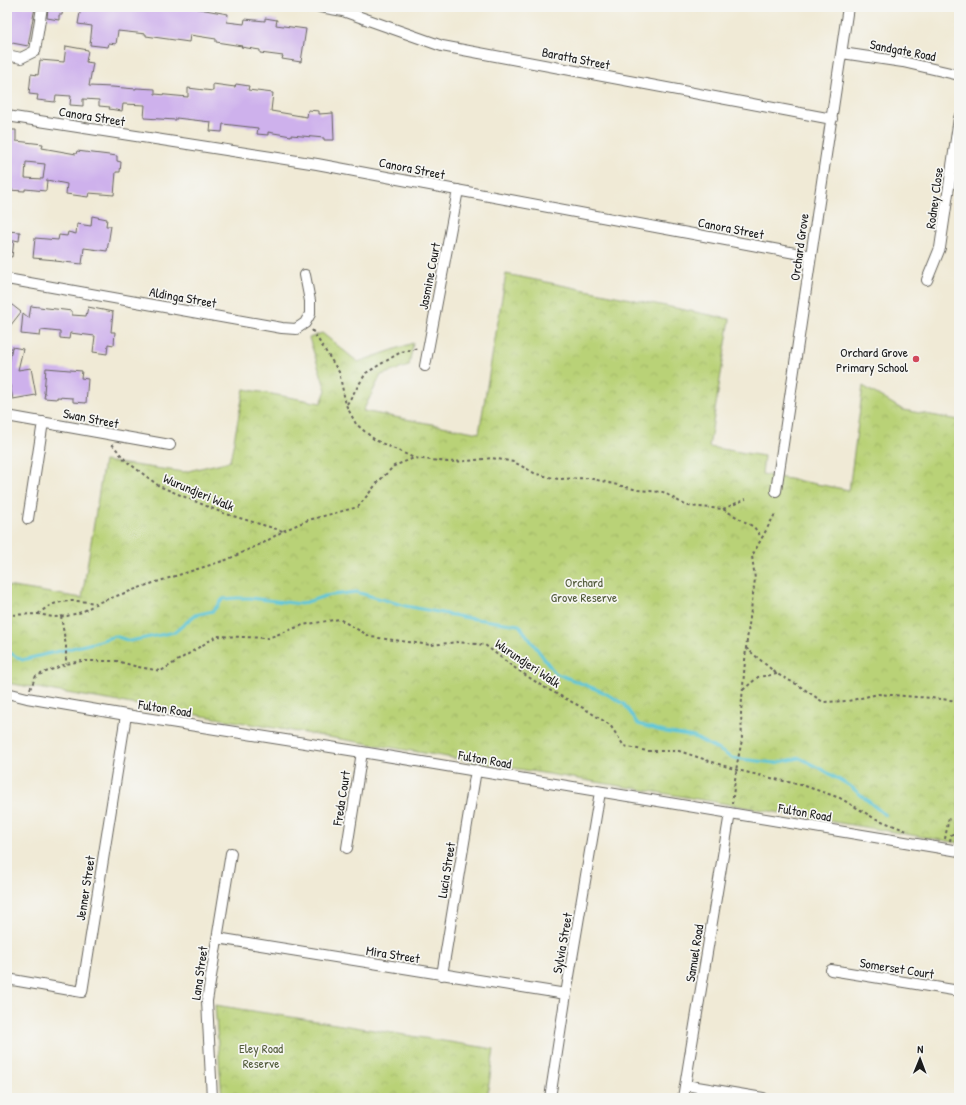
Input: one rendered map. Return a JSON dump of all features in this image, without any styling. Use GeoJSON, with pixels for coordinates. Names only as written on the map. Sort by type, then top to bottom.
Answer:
{"type":"FeatureCollection","features":[{"type":"Feature","properties":{"kind":"street"},"geometry":{"type":"LineString","coordinates":[[7,55],[21,58],[35,51],[42,7]]}},
{"type":"Feature","properties":{"kind":"street","name":"Baratta Street"},"geometry":{"type":"LineString","coordinates":[[320,7],[343,11],[442,46],[832,119]]}},
{"type":"Feature","properties":{"kind":"street","name":"Orchard Grove"},"geometry":{"type":"LineString","coordinates":[[776,491],[848,7]]}},
{"type":"Feature","properties":{"kind":"street","name":"Sandgate Road"},"geometry":{"type":"LineString","coordinates":[[842,53],[904,62],[959,75]]}},
{"type":"Feature","properties":{"kind":"street","name":"Canora Street"},"geometry":{"type":"LineString","coordinates":[[7,116],[317,164],[811,256]]}},
{"type":"Feature","properties":{"kind":"street","name":"Rodney Close"},"geometry":{"type":"LineString","coordinates":[[927,280],[940,248],[959,118]]}},
{"type":"Feature","properties":{"kind":"street","name":"Jasmine Court"},"geometry":{"type":"LineString","coordinates":[[425,366],[458,190]]}},
{"type":"Feature","properties":{"kind":"street"},"geometry":{"type":"LineString","coordinates":[[305,275],[310,301],[310,314],[306,320]]}},
{"type":"Feature","properties":{"kind":"street","name":"Aldinga Street"},"geometry":{"type":"LineString","coordinates":[[7,279],[282,328],[296,329],[305,323],[306,320]]}},
{"type":"Feature","properties":{"kind":"street","name":"Swan Street"},"geometry":{"type":"LineString","coordinates":[[7,416],[170,445]]}},
{"type":"Feature","properties":{"kind":"street"},"geometry":{"type":"LineString","coordinates":[[28,519],[43,422]]}},
{"type":"Feature","properties":{"kind":"street","name":"Fulton Road"},"geometry":{"type":"LineString","coordinates":[[7,693],[27,698],[126,715],[949,847]]}},
{"type":"Feature","properties":{"kind":"street","name":"Jenner Street"},"geometry":{"type":"LineString","coordinates":[[7,979],[82,992],[126,715]]}},
{"type":"Feature","properties":{"kind":"street","name":"Freda Court"},"geometry":{"type":"LineString","coordinates":[[347,848],[362,752]]}},
{"type":"Feature","properties":{"kind":"street","name":"Lucia Street"},"geometry":{"type":"LineString","coordinates":[[442,974],[476,770]]}},
{"type":"Feature","properties":{"kind":"street","name":"Sylvia Street"},"geometry":{"type":"LineString","coordinates":[[550,1098],[600,792]]}},
{"type":"Feature","properties":{"kind":"street","name":"Samuel Road"},"geometry":{"type":"LineString","coordinates":[[683,1098],[730,813]]}},
{"type":"Feature","properties":{"kind":"street","name":"Lana Street"},"geometry":{"type":"LineString","coordinates":[[212,1098],[206,1001],[231,853]]}},
{"type":"Feature","properties":{"kind":"street","name":"Mira Street"},"geometry":{"type":"LineString","coordinates":[[217,938],[566,994]]}},
{"type":"Feature","properties":{"kind":"street","name":"Somerset Court"},"geometry":{"type":"LineString","coordinates":[[831,970],[959,991]]}},
{"type":"Feature","properties":{"kind":"street"},"geometry":{"type":"LineString","coordinates":[[685,1085],[763,1098]]}},
{"type":"Feature","properties":{"kind":"path"},"geometry":{"type":"LineString","coordinates":[[306,320],[339,372],[346,405],[356,424],[375,440],[414,458],[448,462],[492,458],[514,462],[536,474],[558,479],[589,478],[638,490],[663,492],[687,506],[723,509],[754,527],[762,538]]}},
{"type":"Feature","properties":{"kind":"path"},"geometry":{"type":"LineString","coordinates":[[346,405],[366,373],[401,352],[429,346]]}},
{"type":"Feature","properties":{"kind":"path","name":"Wurundjeri Walk"},"geometry":{"type":"LineString","coordinates":[[104,434],[126,461],[159,486],[223,513],[283,531]]}},
{"type":"Feature","properties":{"kind":"path"},"geometry":{"type":"LineString","coordinates":[[7,615],[38,614],[53,617],[67,616],[82,612],[97,603],[147,585],[226,560],[308,520],[358,507],[378,482],[394,466],[414,458]]}},
{"type":"Feature","properties":{"kind":"path"},"geometry":{"type":"LineString","coordinates":[[723,509],[746,499]]}},
{"type":"Feature","properties":{"kind":"path"},"geometry":{"type":"LineString","coordinates":[[730,813],[742,740],[741,712],[746,648],[755,579],[752,556],[763,534],[776,514]]}},
{"type":"Feature","properties":{"kind":"path"},"geometry":{"type":"LineString","coordinates":[[38,614],[51,605],[66,601],[97,603]]}},
{"type":"Feature","properties":{"kind":"path"},"geometry":{"type":"LineString","coordinates":[[61,616],[66,646],[66,664]]}},
{"type":"Feature","properties":{"kind":"path","name":"Wurundjeri Walk"},"geometry":{"type":"LineString","coordinates":[[27,698],[36,676],[66,664],[82,661],[117,661],[138,667],[161,670],[217,636],[268,638],[303,625],[339,619],[371,637],[432,645],[458,642],[485,645],[512,666],[542,686],[585,709],[610,725],[624,746],[647,751],[679,751],[737,770],[805,786],[840,798],[874,818],[910,832]]}},
{"type":"Feature","properties":{"kind":"path"},"geometry":{"type":"LineString","coordinates":[[746,648],[777,674],[798,685],[823,702],[848,701],[878,694],[959,701]]}},
{"type":"Feature","properties":{"kind":"path"},"geometry":{"type":"LineString","coordinates":[[743,690],[758,677],[777,674]]}},
{"type":"Feature","properties":{"kind":"path"},"geometry":{"type":"LineString","coordinates":[[949,817],[949,847]]}},
{"type":"Feature","properties":{"kind":"path"},"geometry":{"type":"LineString","coordinates":[[949,847],[951,835],[959,831]]}},
{"type":"Feature","properties":{"kind":"path"},"geometry":{"type":"LineString","coordinates":[[939,838],[949,847]]}},
{"type":"Feature","properties":{"kind":"green space","name":"Orchard Grove Reserve"},"geometry":{"type":"Polygon","coordinates":[[[506,274],[730,319],[709,447],[764,456],[762,474],[849,490],[863,386],[903,410],[959,420],[959,843],[7,683],[7,586],[82,598],[104,461],[184,472],[230,461],[244,389],[321,403],[326,390],[309,338],[322,333],[358,362],[413,343],[409,366],[381,375],[363,411],[479,433],[506,274]]]}},
{"type":"Feature","properties":{"kind":"green space","name":"Eley Road Reserve"},"geometry":{"type":"Polygon","coordinates":[[[215,1005],[494,1049],[487,1098],[222,1098],[215,1005]]]}},
{"type":"Feature","properties":{"kind":"building"},"geometry":{"type":"Polygon","coordinates":[[[7,7],[35,7],[28,46],[7,42],[7,7]]]}},
{"type":"Feature","properties":{"kind":"building"},"geometry":{"type":"Polygon","coordinates":[[[48,7],[63,7],[62,15],[59,15],[59,20],[47,18],[48,7]]]}},
{"type":"Feature","properties":{"kind":"building"},"geometry":{"type":"Polygon","coordinates":[[[81,7],[194,7],[228,14],[227,22],[244,24],[245,19],[265,21],[265,18],[277,20],[276,25],[306,29],[301,62],[282,59],[283,56],[260,53],[260,50],[216,42],[216,39],[190,35],[189,42],[146,36],[146,34],[118,31],[116,44],[109,43],[108,47],[90,45],[92,26],[78,24],[81,7]]]}},
{"type":"Feature","properties":{"kind":"building"},"geometry":{"type":"Polygon","coordinates":[[[66,46],[88,50],[86,62],[93,63],[89,86],[155,89],[155,94],[188,97],[188,88],[213,91],[213,84],[235,87],[236,84],[249,86],[248,90],[273,93],[271,111],[307,117],[308,110],[319,111],[319,114],[333,113],[334,140],[291,136],[268,132],[268,135],[257,134],[258,128],[223,124],[222,132],[210,131],[211,122],[176,118],[176,120],[144,118],[145,105],[123,104],[122,111],[109,109],[110,107],[99,106],[99,100],[83,99],[83,106],[70,105],[71,96],[56,95],[55,102],[37,100],[38,95],[29,94],[31,74],[38,75],[40,60],[64,62],[66,46]]]}},
{"type":"Feature","properties":{"kind":"building"},"geometry":{"type":"Polygon","coordinates":[[[7,130],[16,130],[16,141],[43,144],[42,148],[76,154],[77,151],[117,156],[117,161],[121,162],[120,172],[116,172],[114,195],[89,193],[88,197],[66,194],[67,184],[47,180],[46,191],[25,189],[25,191],[7,190],[7,130]],[[26,162],[25,178],[43,179],[45,164],[26,162]]]}},
{"type":"Feature","properties":{"kind":"building"},"geometry":{"type":"Polygon","coordinates":[[[92,216],[107,219],[106,226],[111,226],[107,251],[84,248],[82,264],[33,258],[35,238],[58,240],[59,235],[67,236],[68,232],[76,234],[77,224],[91,226],[92,216]]]}},
{"type":"Feature","properties":{"kind":"building"},"geometry":{"type":"Polygon","coordinates":[[[7,231],[20,232],[19,241],[14,240],[12,257],[7,256],[7,231]]]}},
{"type":"Feature","properties":{"kind":"building"},"geometry":{"type":"Polygon","coordinates":[[[7,301],[21,312],[7,330],[7,301]]]}},
{"type":"Feature","properties":{"kind":"building"},"geometry":{"type":"Polygon","coordinates":[[[31,306],[72,311],[72,315],[86,316],[88,307],[113,312],[111,332],[115,332],[114,345],[108,344],[107,354],[93,352],[95,336],[70,333],[69,339],[60,338],[60,332],[41,330],[40,336],[21,334],[23,313],[29,318],[31,306]]]}},
{"type":"Feature","properties":{"kind":"building"},"geometry":{"type":"Polygon","coordinates":[[[12,347],[23,349],[18,370],[31,368],[36,395],[13,399],[10,385],[7,385],[7,364],[9,364],[12,347]]]}},
{"type":"Feature","properties":{"kind":"building"},"geometry":{"type":"Polygon","coordinates":[[[46,368],[82,371],[81,378],[88,379],[86,403],[73,402],[73,398],[44,398],[46,368]]]}},
{"type":"Feature","properties":{"kind":"waterway"},"geometry":{"type":"LineString","coordinates":[[7,651],[22,660],[93,643],[115,636],[130,641],[175,632],[195,615],[213,611],[223,599],[250,598],[301,604],[325,596],[356,592],[406,606],[468,618],[519,625],[555,673],[603,692],[624,704],[638,724],[665,732],[694,737],[732,758],[775,763],[800,758],[850,786],[885,815]]}},
{"type":"Feature","properties":{"kind":"place","name":"Orchard Grove Primary School"},"geometry":{"type":"Point","coordinates":[916,359]}}]}
